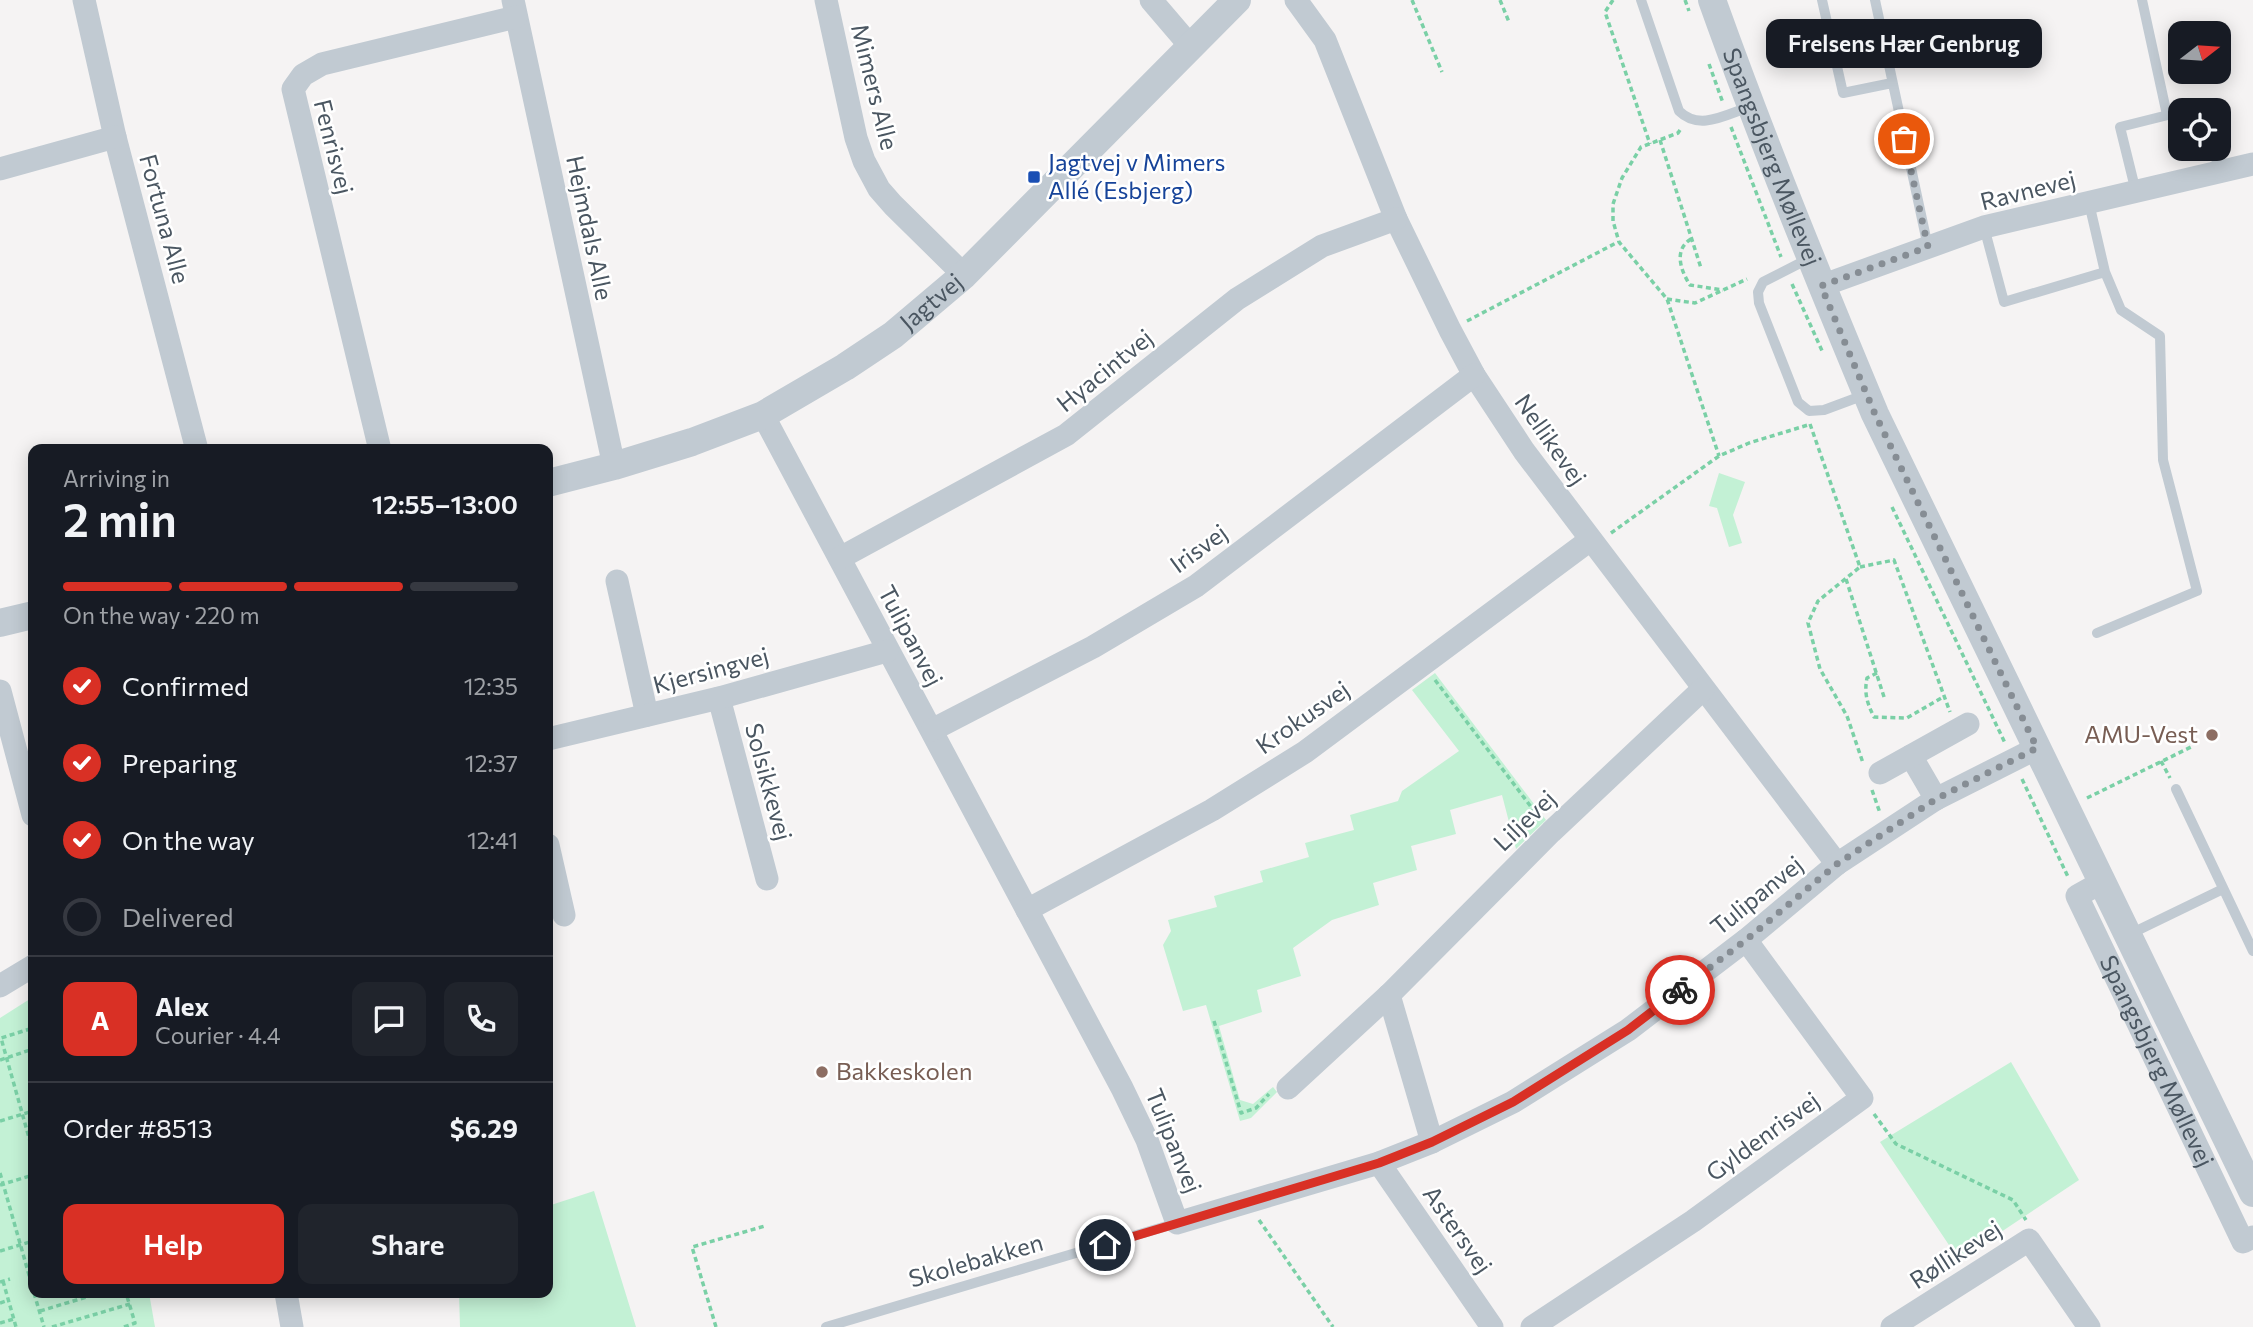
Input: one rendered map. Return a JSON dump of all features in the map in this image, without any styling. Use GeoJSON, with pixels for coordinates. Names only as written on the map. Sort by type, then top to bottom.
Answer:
{"type":"FeatureCollection","features":[{"type":"Feature","properties":{"kind":"street","name":"Fortuna Alle"},"geometry":{"type":"LineString","coordinates":[[84,0],[115,137],[195,444]]}},
{"type":"Feature","properties":{"kind":"street","name":"Mimers Alle"},"geometry":{"type":"LineString","coordinates":[[826,0],[856,138],[864,161],[879,189],[893,205],[964,275]]}},
{"type":"Feature","properties":{"kind":"street"},"geometry":{"type":"LineString","coordinates":[[1151,0],[1192,48]]}},
{"type":"Feature","properties":{"kind":"street","name":"Jagtvej"},"geometry":{"type":"LineString","coordinates":[[553,482],[692,442],[762,415],[845,367],[893,335],[964,275],[1237,0]]}},
{"type":"Feature","properties":{"kind":"street","name":"Nellikevej"},"geometry":{"type":"LineString","coordinates":[[1296,0],[1325,40],[1396,219],[1474,375],[1524,451],[1590,540],[1837,864]]}},
{"type":"Feature","properties":{"kind":"street","name":"Spangsbjerg Møllevej"},"geometry":{"type":"LineString","coordinates":[[1712,0],[1750,107],[1867,394],[2102,882],[2249,1175]]}},
{"type":"Feature","properties":{"kind":"street","name":"Fenrisvej"},"geometry":{"type":"LineString","coordinates":[[379,444],[293,89],[303,75],[322,64],[514,9]]}},
{"type":"Feature","properties":{"kind":"street","name":"Hejmdals Alle"},"geometry":{"type":"LineString","coordinates":[[514,9],[614,466]]}},
{"type":"Feature","properties":{"kind":"street"},"geometry":{"type":"LineString","coordinates":[[0,169],[115,137]]}},
{"type":"Feature","properties":{"kind":"street","name":"Ravnevej"},"geometry":{"type":"LineString","coordinates":[[1821,286],[1984,227],[2253,164]]}},
{"type":"Feature","properties":{"kind":"street","name":"Hyacintvej"},"geometry":{"type":"LineString","coordinates":[[840,558],[1066,435],[1237,299],[1322,246],[1396,219]]}},
{"type":"Feature","properties":{"kind":"street","name":"Irisvej"},"geometry":{"type":"LineString","coordinates":[[932,730],[1093,647],[1196,586],[1474,375]]}},
{"type":"Feature","properties":{"kind":"street","name":"Tulipanvej"},"geometry":{"type":"LineString","coordinates":[[762,415],[1128,1098],[1147,1140],[1177,1223],[1379,1163],[1432,1142],[1513,1102],[1628,1030],[1746,940],[1837,864],[1936,799],[2037,748]]}},
{"type":"Feature","properties":{"kind":"street","name":"Krokusvej"},"geometry":{"type":"LineString","coordinates":[[1027,910],[1212,810],[1305,751],[1590,540]]}},
{"type":"Feature","properties":{"kind":"street"},"geometry":{"type":"LineString","coordinates":[[617,581],[648,715]]}},
{"type":"Feature","properties":{"kind":"street"},"geometry":{"type":"LineString","coordinates":[[0,623],[28,616]]}},
{"type":"Feature","properties":{"kind":"street","name":"Kjersingvej"},"geometry":{"type":"LineString","coordinates":[[553,738],[719,698],[887,651]]}},
{"type":"Feature","properties":{"kind":"street","name":"Liljevej"},"geometry":{"type":"LineString","coordinates":[[1288,1088],[1389,995],[1551,832],[1703,689]]}},
{"type":"Feature","properties":{"kind":"street"},"geometry":{"type":"LineString","coordinates":[[0,691],[28,796]]}},
{"type":"Feature","properties":{"kind":"street","name":"Solsikkevej"},"geometry":{"type":"LineString","coordinates":[[719,698],[766,879]]}},
{"type":"Feature","properties":{"kind":"street"},"geometry":{"type":"LineString","coordinates":[[1871,773],[1911,756],[1964,727]]}},
{"type":"Feature","properties":{"kind":"street"},"geometry":{"type":"LineString","coordinates":[[1911,756],[1936,799]]}},
{"type":"Feature","properties":{"kind":"street"},"geometry":{"type":"LineString","coordinates":[[553,866],[565,915]]}},
{"type":"Feature","properties":{"kind":"street","name":"Spangsbjerg Møllevej"},"geometry":{"type":"LineString","coordinates":[[2102,882],[2077,896],[2243,1242],[2253,1237]]}},
{"type":"Feature","properties":{"kind":"street"},"geometry":{"type":"LineString","coordinates":[[1746,940],[1863,1098]]}},
{"type":"Feature","properties":{"kind":"street"},"geometry":{"type":"LineString","coordinates":[[0,986],[28,969]]}},
{"type":"Feature","properties":{"kind":"street"},"geometry":{"type":"LineString","coordinates":[[1389,995],[1432,1142]]}},
{"type":"Feature","properties":{"kind":"street","name":"Gyldenrisvej"},"geometry":{"type":"LineString","coordinates":[[1532,1327],[1693,1221],[1863,1098]]}},
{"type":"Feature","properties":{"kind":"street","name":"Astersvej"},"geometry":{"type":"LineString","coordinates":[[1379,1163],[1492,1327]]}},
{"type":"Feature","properties":{"kind":"street","name":"Røllikevej"},"geometry":{"type":"LineString","coordinates":[[1892,1327],[2029,1240],[2090,1327]]}},
{"type":"Feature","properties":{"kind":"street"},"geometry":{"type":"LineString","coordinates":[[287,1298],[292,1327]]}},
{"type":"Feature","properties":{"kind":"lane"},"geometry":{"type":"LineString","coordinates":[[1641,0],[1679,111],[1687,119],[1700,123],[1750,107]]}},
{"type":"Feature","properties":{"kind":"lane"},"geometry":{"type":"LineString","coordinates":[[1822,0],[1843,93],[1892,82]]}},
{"type":"Feature","properties":{"kind":"lane"},"geometry":{"type":"LineString","coordinates":[[1874,0],[1928,247]]}},
{"type":"Feature","properties":{"kind":"lane"},"geometry":{"type":"LineString","coordinates":[[2136,192],[2120,127],[2167,115],[2142,0]]}},
{"type":"Feature","properties":{"kind":"lane"},"geometry":{"type":"LineString","coordinates":[[2217,161],[2219,172]]}},
{"type":"Feature","properties":{"kind":"lane"},"geometry":{"type":"LineString","coordinates":[[2089,203],[2105,272],[2121,310],[2160,336],[2163,460],[2197,591],[2097,633]]}},
{"type":"Feature","properties":{"kind":"lane"},"geometry":{"type":"LineString","coordinates":[[1984,227],[2004,302],[2105,272]]}},
{"type":"Feature","properties":{"kind":"lane"},"geometry":{"type":"LineString","coordinates":[[1810,258],[1763,282],[1758,292],[1759,303],[1798,402],[1810,411],[1824,410],[1867,394]]}},
{"type":"Feature","properties":{"kind":"lane"},"geometry":{"type":"LineString","coordinates":[[2176,789],[2253,951]]}},
{"type":"Feature","properties":{"kind":"lane"},"geometry":{"type":"LineString","coordinates":[[2128,935],[2223,889]]}},
{"type":"Feature","properties":{"kind":"lane","name":"Skolebakken"},"geometry":{"type":"LineString","coordinates":[[826,1327],[1177,1223]]}},
{"type":"Feature","properties":{"kind":"path"},"geometry":{"type":"LineString","coordinates":[[1412,0],[1442,72]]}},
{"type":"Feature","properties":{"kind":"path"},"geometry":{"type":"LineString","coordinates":[[1500,0],[1509,22]]}},
{"type":"Feature","properties":{"kind":"path"},"geometry":{"type":"LineString","coordinates":[[1613,0],[1605,12],[1650,144]]}},
{"type":"Feature","properties":{"kind":"path"},"geometry":{"type":"LineString","coordinates":[[1687,119],[1678,133],[1641,147],[1622,178],[1613,204],[1613,221],[1619,242],[1667,299],[1719,456]]}},
{"type":"Feature","properties":{"kind":"path"},"geometry":{"type":"LineString","coordinates":[[1660,140],[1701,268]]}},
{"type":"Feature","properties":{"kind":"path"},"geometry":{"type":"LineString","coordinates":[[1691,239],[1686,241],[1679,254],[1682,273],[1690,285],[1725,290]]}},
{"type":"Feature","properties":{"kind":"path"},"geometry":{"type":"LineString","coordinates":[[1450,330],[1619,242]]}},
{"type":"Feature","properties":{"kind":"path"},"geometry":{"type":"LineString","coordinates":[[1667,299],[1695,303],[1744,282],[1754,271],[1767,280]]}},
{"type":"Feature","properties":{"kind":"path"},"geometry":{"type":"LineString","coordinates":[[1810,411],[1810,424],[1860,567]]}},
{"type":"Feature","properties":{"kind":"path"},"geometry":{"type":"LineString","coordinates":[[1590,540],[1609,535],[1719,456],[1749,443],[1810,424]]}},
{"type":"Feature","properties":{"kind":"path"},"geometry":{"type":"LineString","coordinates":[[1886,832],[1871,773],[1847,716],[1820,669],[1808,623],[1818,601],[1860,567],[1895,560],[1944,697],[1964,727]]}},
{"type":"Feature","properties":{"kind":"path"},"geometry":{"type":"LineString","coordinates":[[1846,579],[1885,700]]}},
{"type":"Feature","properties":{"kind":"path"},"geometry":{"type":"LineString","coordinates":[[1423,664],[1551,832]]}},
{"type":"Feature","properties":{"kind":"path"},"geometry":{"type":"LineString","coordinates":[[1877,673],[1867,678],[1865,689],[1874,717],[1907,718],[1944,697]]}},
{"type":"Feature","properties":{"kind":"path"},"geometry":{"type":"LineString","coordinates":[[2066,808],[2193,746]]}},
{"type":"Feature","properties":{"kind":"path"},"geometry":{"type":"LineString","coordinates":[[1214,1021],[1241,1113],[1255,1108],[1278,1086],[1288,1088]]}},
{"type":"Feature","properties":{"kind":"path"},"geometry":{"type":"LineString","coordinates":[[28,1030],[1,1038],[28,1137]]}},
{"type":"Feature","properties":{"kind":"path"},"geometry":{"type":"LineString","coordinates":[[0,1060],[28,1051]]}},
{"type":"Feature","properties":{"kind":"path"},"geometry":{"type":"LineString","coordinates":[[1863,1098],[1896,1144],[2013,1200],[2027,1222],[2029,1240]]}},
{"type":"Feature","properties":{"kind":"path"},"geometry":{"type":"LineString","coordinates":[[0,1121],[28,1113]]}},
{"type":"Feature","properties":{"kind":"path"},"geometry":{"type":"LineString","coordinates":[[0,1173],[28,1263]]}},
{"type":"Feature","properties":{"kind":"path"},"geometry":{"type":"LineString","coordinates":[[2,1184],[28,1176]]}},
{"type":"Feature","properties":{"kind":"path"},"geometry":{"type":"LineString","coordinates":[[1251,1202],[1257,1218],[1333,1327]]}},
{"type":"Feature","properties":{"kind":"path"},"geometry":{"type":"LineString","coordinates":[[716,1327],[692,1247],[765,1226]]}},
{"type":"Feature","properties":{"kind":"path"},"geometry":{"type":"LineString","coordinates":[[0,1251],[28,1243]]}},
{"type":"Feature","properties":{"kind":"path"},"geometry":{"type":"LineString","coordinates":[[10,1279],[1,1281],[16,1327]]}},
{"type":"Feature","properties":{"kind":"path"},"geometry":{"type":"LineString","coordinates":[[36,1298],[44,1327]]}},
{"type":"Feature","properties":{"kind":"path"},"geometry":{"type":"LineString","coordinates":[[40,1311],[83,1298]]}},
{"type":"Feature","properties":{"kind":"path"},"geometry":{"type":"LineString","coordinates":[[124,1327],[135,1323],[128,1298]]}},
{"type":"Feature","properties":{"kind":"path"},"geometry":{"type":"LineString","coordinates":[[0,1303],[9,1300]]}},
{"type":"Feature","properties":{"kind":"path"},"geometry":{"type":"LineString","coordinates":[[52,1327],[130,1304]]}},
{"type":"Feature","properties":{"kind":"path"},"geometry":{"type":"LineString","coordinates":[[0,1323],[14,1319]]}},
{"type":"Feature","properties":{"kind":"green space"},"geometry":{"type":"Polygon","coordinates":[[[1719,473],[1745,482],[1733,515],[1742,543],[1729,547],[1717,508],[1709,506],[1719,473]]]}},
{"type":"Feature","properties":{"kind":"green space"},"geometry":{"type":"Polygon","coordinates":[[[1435,673],[1546,820],[1516,849],[1502,795],[1450,810],[1456,834],[1411,846],[1417,870],[1373,883],[1379,905],[1332,920],[1293,948],[1301,976],[1257,990],[1262,1012],[1219,1026],[1240,1100],[1253,1104],[1273,1087],[1277,1092],[1251,1118],[1240,1121],[1206,1005],[1183,1011],[1163,945],[1171,931],[1168,920],[1217,907],[1214,896],[1263,882],[1260,871],[1309,857],[1305,843],[1354,830],[1350,815],[1398,801],[1402,791],[1459,751],[1412,690],[1435,673]]]}},
{"type":"Feature","properties":{"kind":"green space"},"geometry":{"type":"Polygon","coordinates":[[[28,1000],[28,1298],[150,1298],[155,1327],[0,1327],[0,1018],[28,1000]]]}},
{"type":"Feature","properties":{"kind":"green space"},"geometry":{"type":"Polygon","coordinates":[[[2011,1062],[2079,1180],[1959,1260],[1880,1142],[2011,1062]]]}},
{"type":"Feature","properties":{"kind":"green space"},"geometry":{"type":"Polygon","coordinates":[[[594,1191],[636,1327],[460,1327],[459,1298],[553,1298],[553,1204],[594,1191]]]}},
{"type":"Feature","properties":{"kind":"way so far"},"geometry":{"type":"LineString","coordinates":[[1680,990],[1746,940],[1837,864],[1936,799],[2037,748],[1875,414],[1821,286],[1928,247],[1904,139]]}},
{"type":"Feature","properties":{"kind":"place","name":"Frelsens Hær Genbrug"},"geometry":{"type":"Point","coordinates":[1904,139]}},
{"type":"Feature","properties":{"kind":"place","name":"Jagtvej v Mimers Allé (Esbjerg)"},"geometry":{"type":"Point","coordinates":[1034,177]}},
{"type":"Feature","properties":{"kind":"place","name":"AMU-Vest"},"geometry":{"type":"Point","coordinates":[2212,735]}},
{"type":"Feature","properties":{"kind":"place","name":"Bakkeskolen"},"geometry":{"type":"Point","coordinates":[822,1072]}},
{"type":"Feature","properties":{"kind":"route"},"geometry":{"type":"LineString","coordinates":[[1105,1245],[1379,1163],[1432,1142],[1513,1102],[1628,1030],[1680,990]]}}]}
